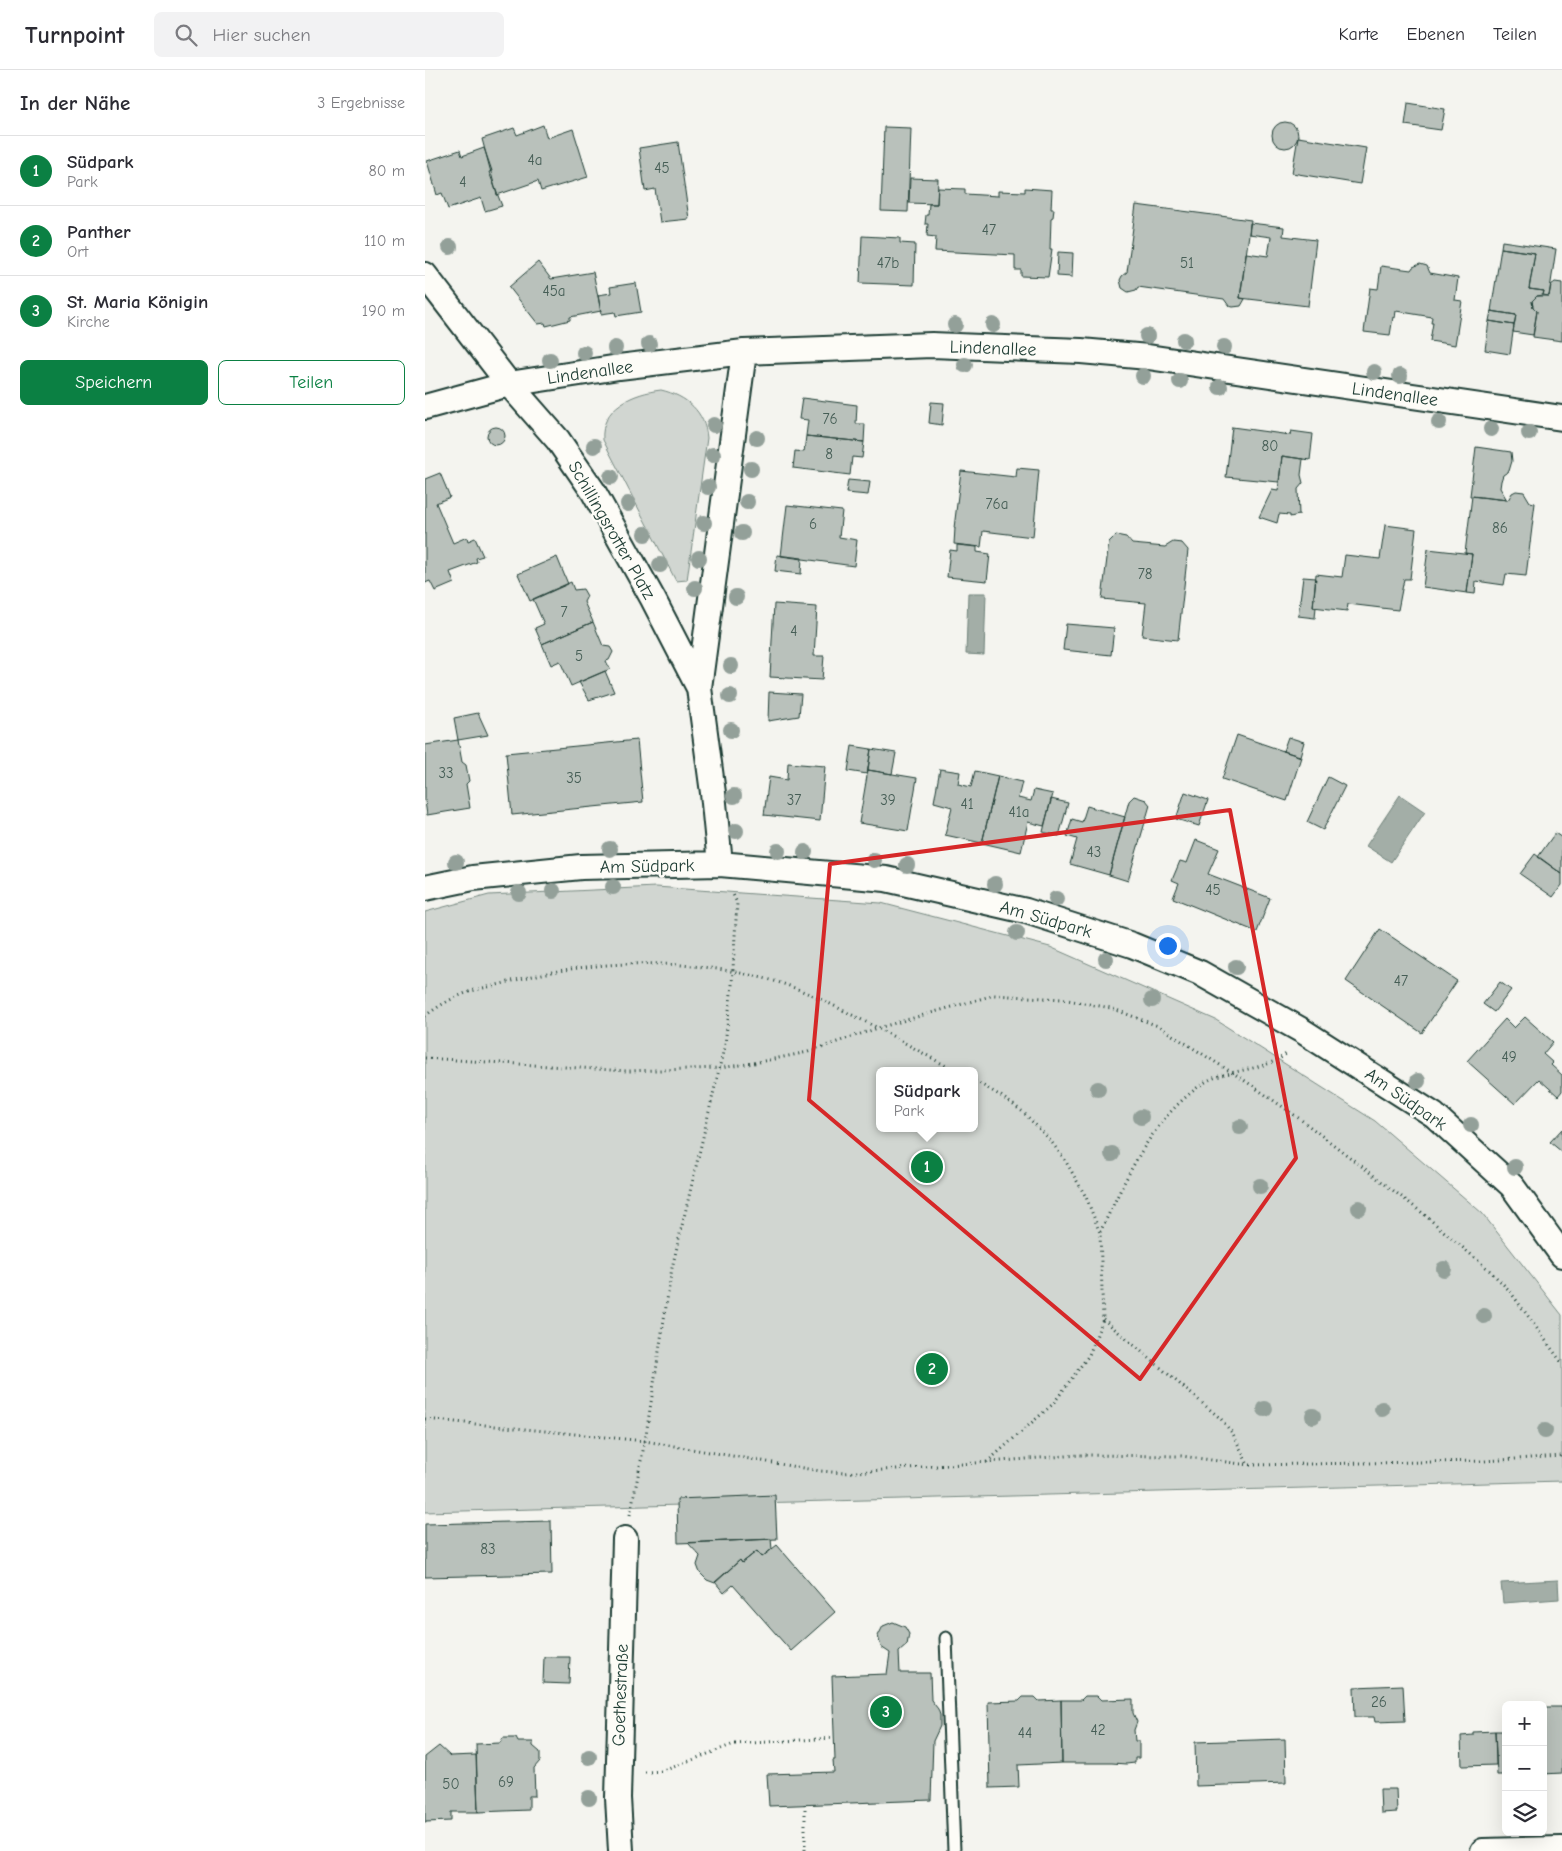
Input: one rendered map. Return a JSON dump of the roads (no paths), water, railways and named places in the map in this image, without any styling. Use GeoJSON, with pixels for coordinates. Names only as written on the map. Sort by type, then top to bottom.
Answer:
{"type":"FeatureCollection","features":[{"type":"Feature","properties":{"kind":"street","name":"Schillingsrotter Platz"},"geometry":{"type":"LineString","coordinates":[[425,275],[509,384],[558,440],[593,491],[653,599],[699,688]]}},
{"type":"Feature","properties":{"kind":"street","name":"Lindenallee"},"geometry":{"type":"LineString","coordinates":[[425,407],[509,384],[619,366],[744,352],[932,345],[1081,351],[1148,357],[1562,418]]}},
{"type":"Feature","properties":{"kind":"street","name":"Schillingsrotter Platz"},"geometry":{"type":"LineString","coordinates":[[720,864],[699,688],[744,352]]}},
{"type":"Feature","properties":{"kind":"street","name":"Am Südpark"},"geometry":{"type":"LineString","coordinates":[[425,888],[473,878],[581,867],[720,864],[886,879],[1026,911],[1132,945],[1200,973],[1301,1030],[1434,1115],[1512,1186],[1562,1255]]}},
{"type":"Feature","properties":{"kind":"street","name":"Goethestraße"},"geometry":{"type":"LineString","coordinates":[[621,1851],[618,1798],[625,1539]]}},
{"type":"Feature","properties":{"kind":"street"},"geometry":{"type":"LineString","coordinates":[[1483,1851],[1562,1849]]}},
{"type":"Feature","properties":{"kind":"lane"},"geometry":{"type":"LineString","coordinates":[[946,1638],[954,1851]]}},
{"type":"Feature","properties":{"kind":"place","name":"Südpark"},"geometry":{"type":"Point","coordinates":[927,1167]}},
{"type":"Feature","properties":{"kind":"place","name":"Panther"},"geometry":{"type":"Point","coordinates":[932,1369]}},
{"type":"Feature","properties":{"kind":"place","name":"St. Maria Königin"},"geometry":{"type":"Point","coordinates":[886,1712]}}]}
